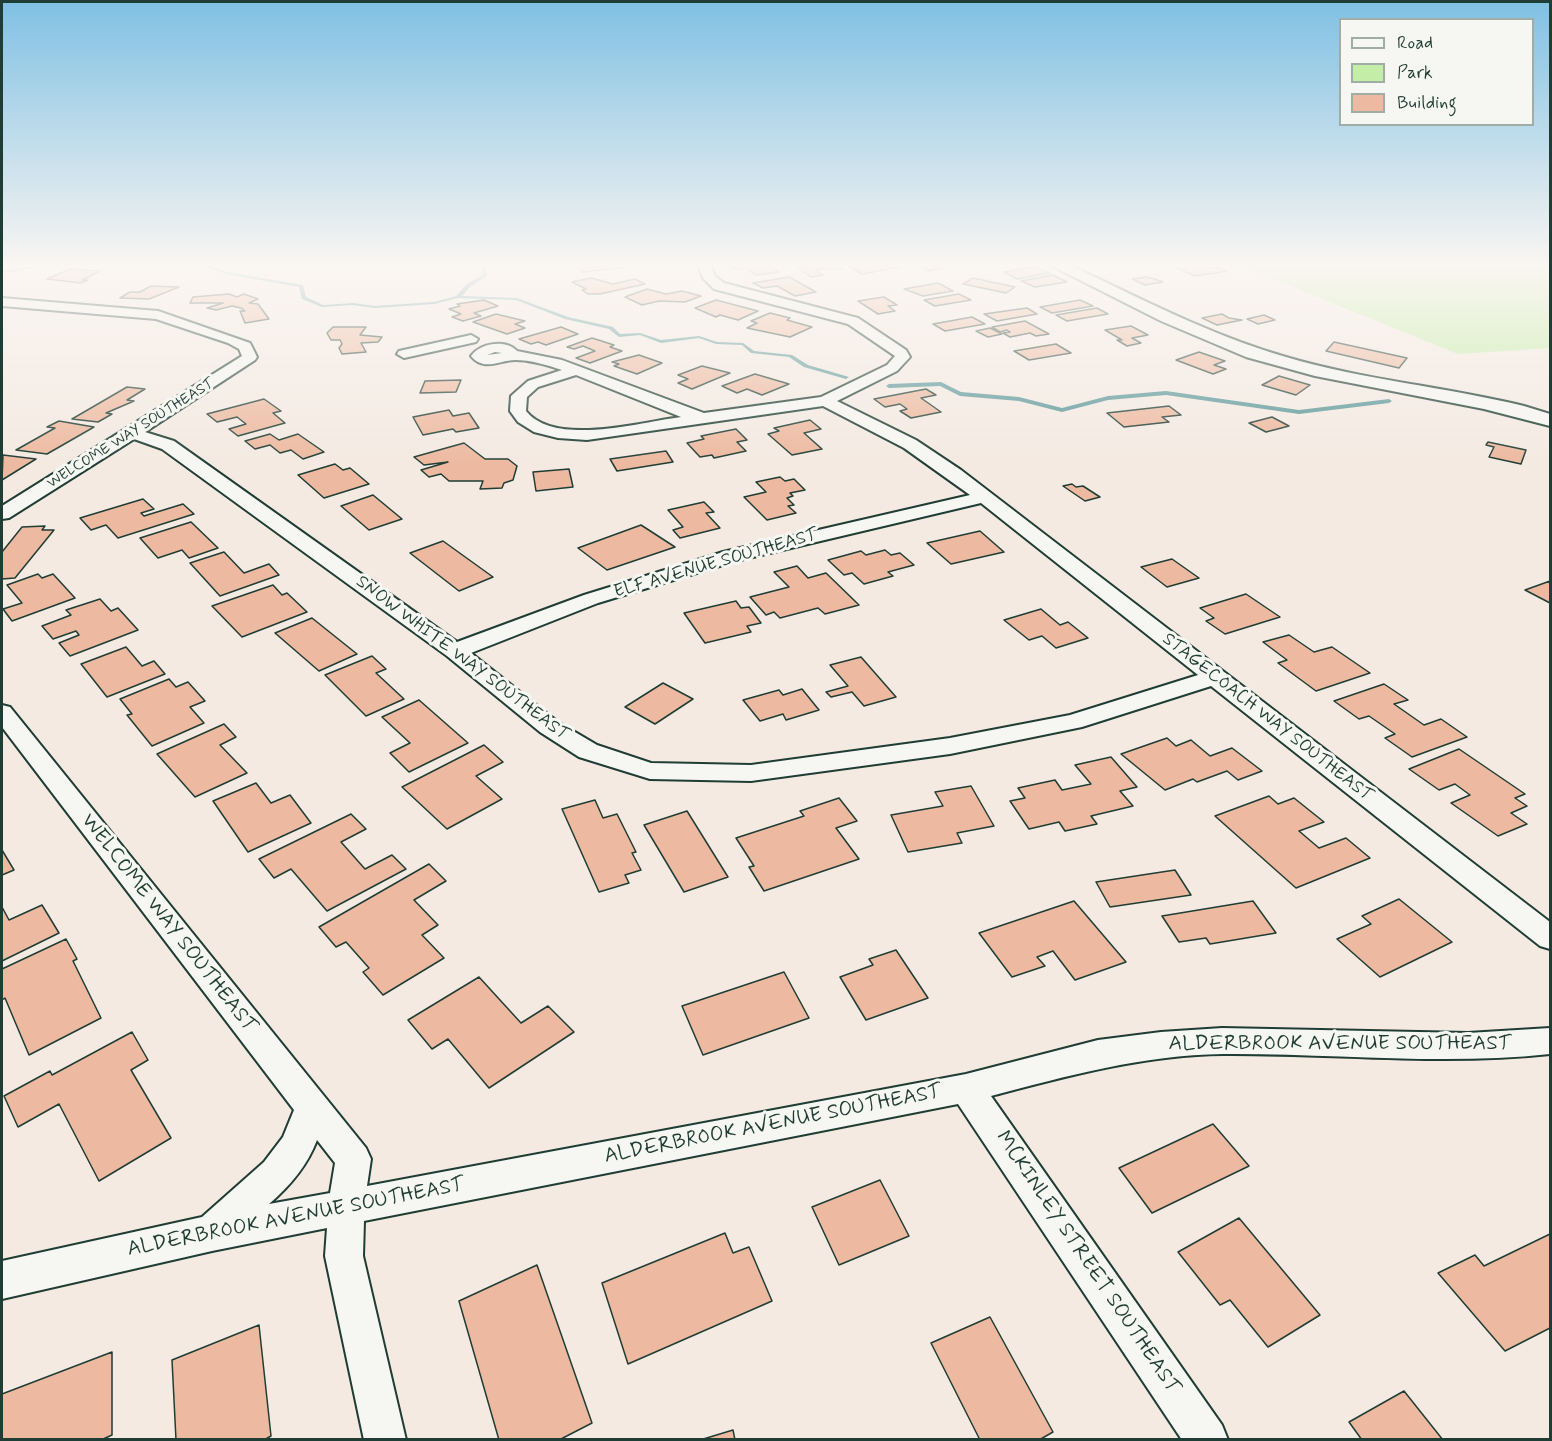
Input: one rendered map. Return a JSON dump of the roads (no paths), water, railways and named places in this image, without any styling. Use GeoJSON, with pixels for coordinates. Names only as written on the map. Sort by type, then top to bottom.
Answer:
{"type":"FeatureCollection","features":[{"type":"Feature","properties":{"kind":"street","name":"WELCOME WAY SOUTHEAST"},"geometry":{"type":"LineString","coordinates":[[2,514],[250,357],[249,351],[233,339],[209,331]]}},
{"type":"Feature","properties":{"kind":"street"},"geometry":{"type":"LineString","coordinates":[[574,371],[533,384],[519,396],[518,411],[527,423],[557,434],[587,435],[825,401],[892,368],[901,360],[901,353],[868,331]]}},
{"type":"Feature","properties":{"kind":"street"},"geometry":{"type":"LineString","coordinates":[[1196,331],[1266,358],[1551,420]]}},
{"type":"Feature","properties":{"kind":"street"},"geometry":{"type":"LineString","coordinates":[[457,333],[490,349],[508,350],[510,355],[524,356],[574,371],[704,419]]}},
{"type":"Feature","properties":{"kind":"street"},"geometry":{"type":"LineString","coordinates":[[404,354],[471,339]]}},
{"type":"Feature","properties":{"kind":"street","name":"STAGECOACH WAY SOUTHEAST"},"geometry":{"type":"LineString","coordinates":[[825,401],[926,454],[985,497],[1551,938]]}},
{"type":"Feature","properties":{"kind":"street","name":"SNOW WHITE WAY SOUTHEAST"},"geometry":{"type":"LineString","coordinates":[[132,433],[168,446],[454,651],[549,727],[588,751],[650,771],[752,773],[993,738],[1074,722],[1216,677]]}},
{"type":"Feature","properties":{"kind":"street","name":"ELF AVENUE SOUTHEAST"},"geometry":{"type":"LineString","coordinates":[[454,651],[591,599],[730,556],[985,497]]}},
{"type":"Feature","properties":{"kind":"street","name":"WELCOME WAY SOUTHEAST"},"geometry":{"type":"LineString","coordinates":[[2,712],[353,1159],[346,1207],[344,1256],[385,1440]]}},
{"type":"Feature","properties":{"kind":"street","name":"ALDERBROOK AVENUE SOUTHEAST"},"geometry":{"type":"LineString","coordinates":[[2,1280],[212,1233],[966,1088],[1098,1054],[1161,1045],[1222,1041],[1468,1047],[1551,1041]]}},
{"type":"Feature","properties":{"kind":"street","name":"MCKINLEY STREET SOUTHEAST"},"geometry":{"type":"LineString","coordinates":[[966,1088],[1207,1440]]}},
{"type":"Feature","properties":{"kind":"street"},"geometry":{"type":"LineString","coordinates":[[212,1233],[277,1174],[297,1146],[312,1107]]}},
{"type":"Feature","properties":{"kind":"waterway"},"geometry":{"type":"LineString","coordinates":[[614,331],[619,336],[640,334],[661,342],[699,337],[716,343],[743,344],[753,352],[790,356],[806,366],[846,377]]}},
{"type":"Feature","properties":{"kind":"waterway"},"geometry":{"type":"LineString","coordinates":[[889,386],[941,384],[960,394],[1019,399],[1062,410],[1108,398],[1166,393],[1299,412],[1389,401]]}}]}
